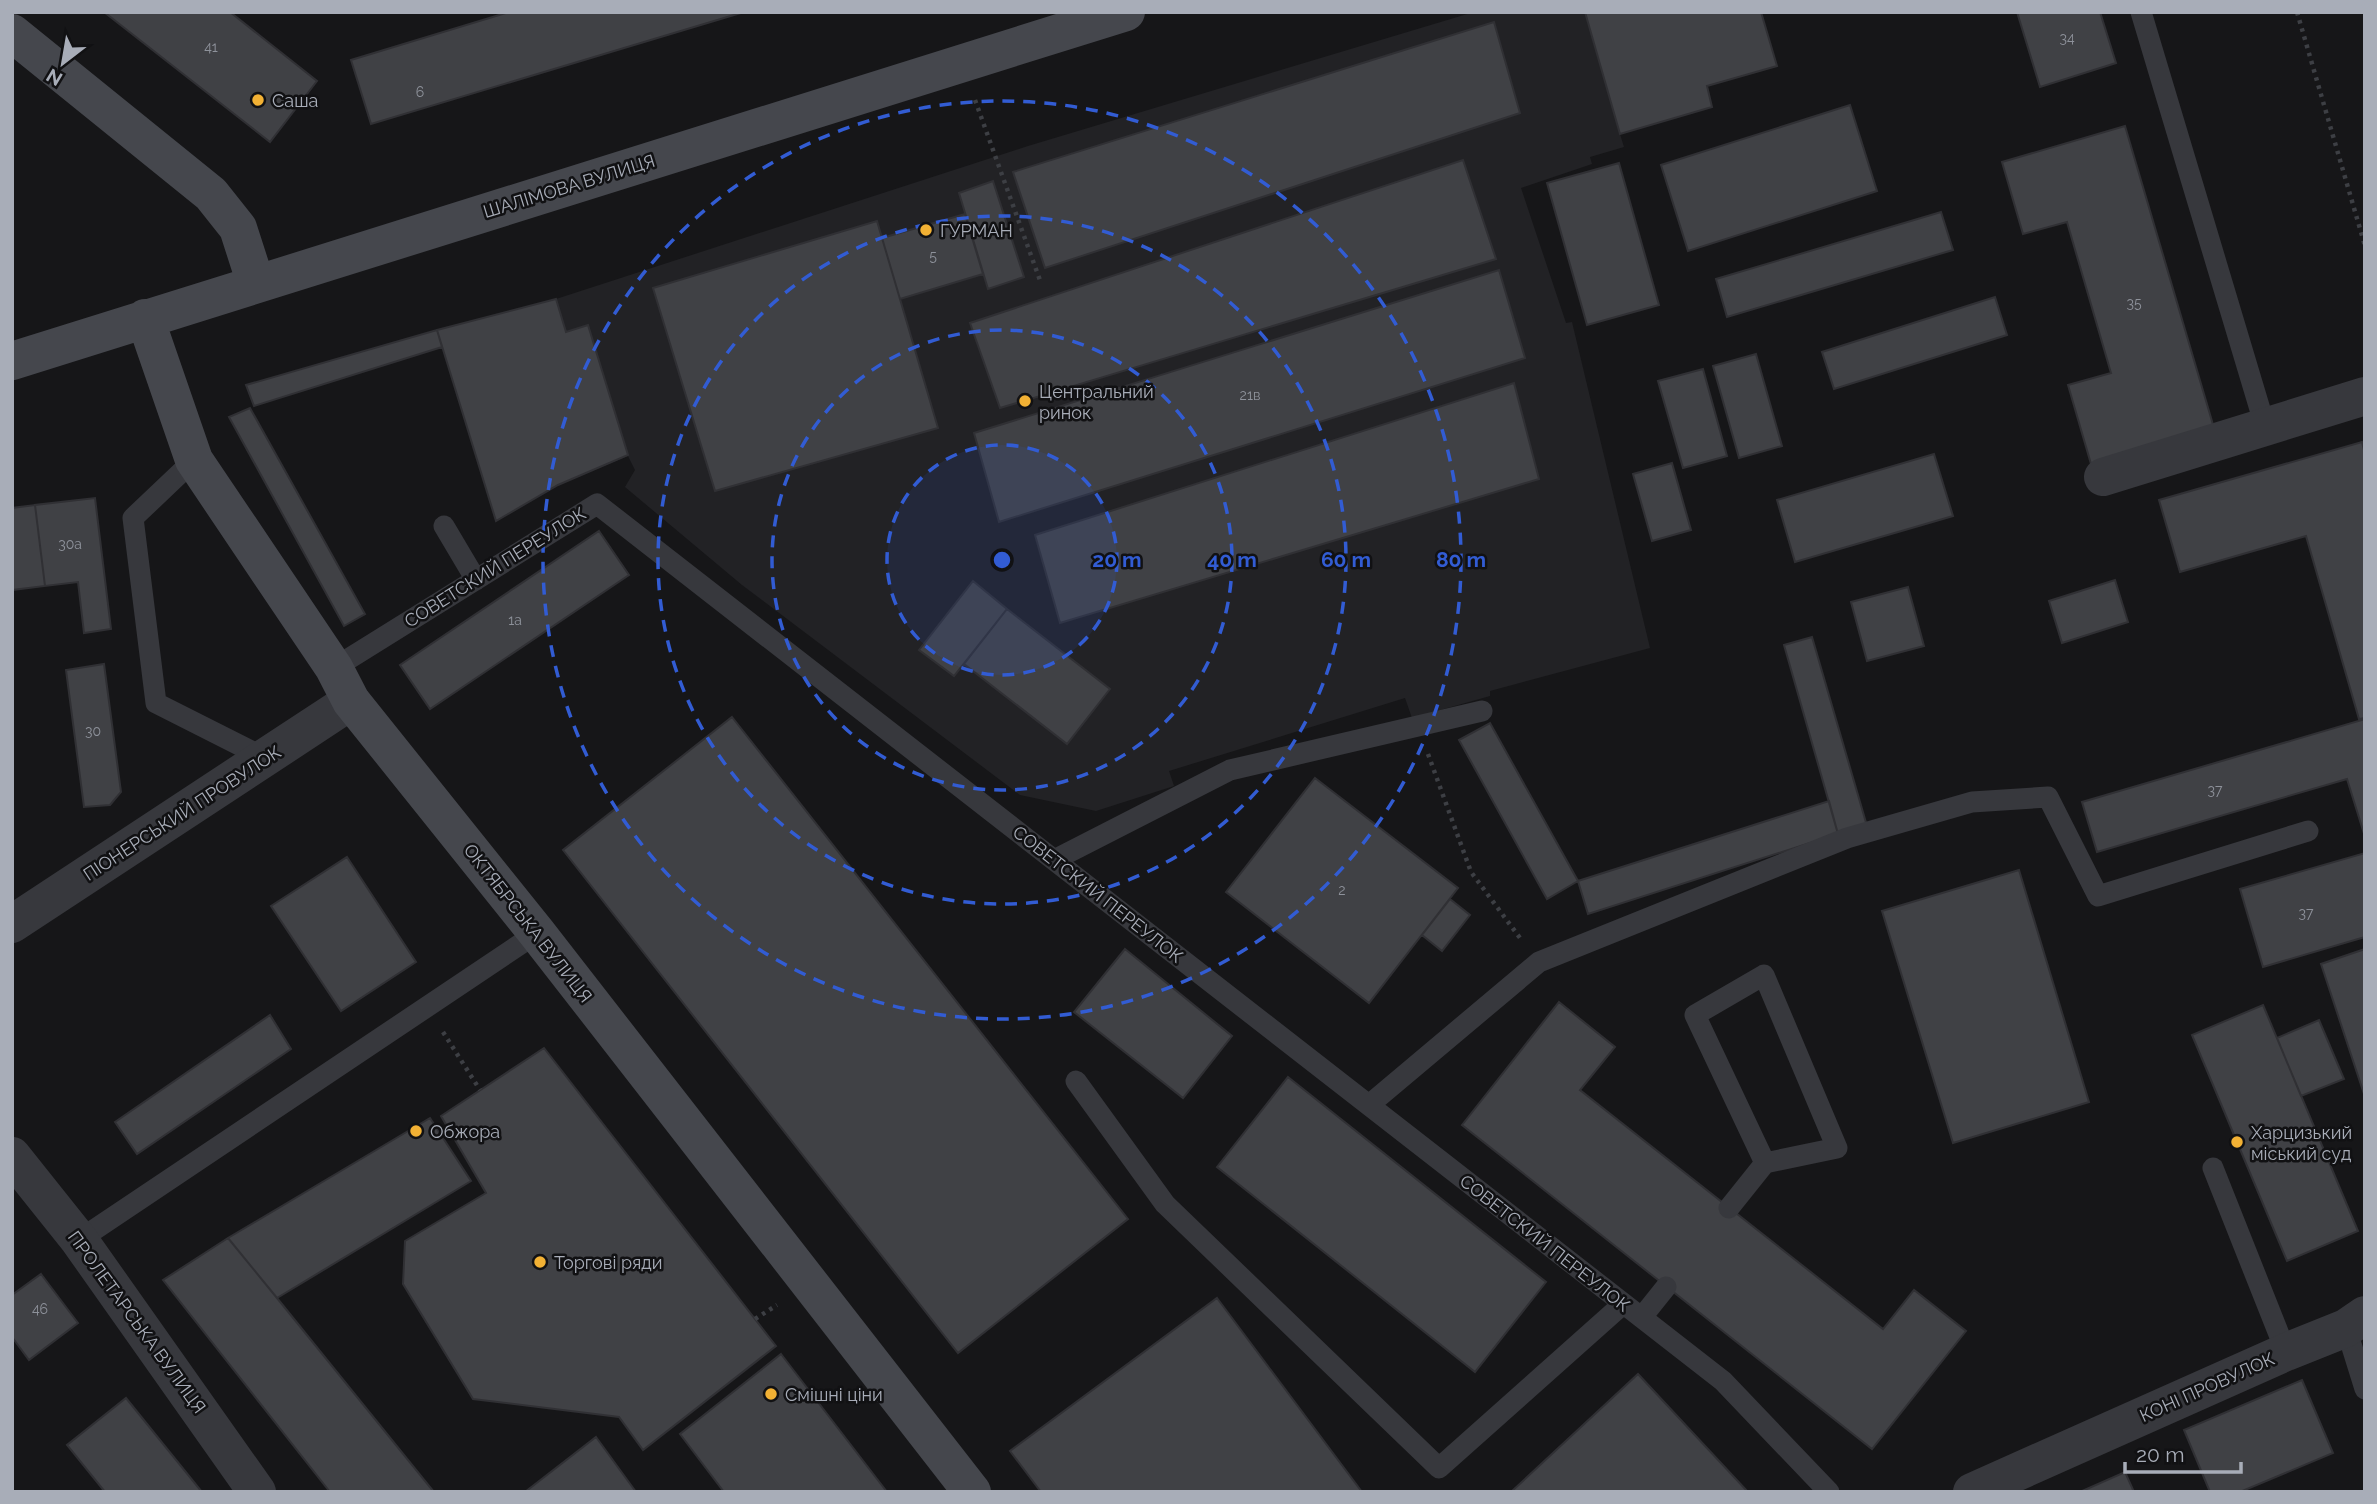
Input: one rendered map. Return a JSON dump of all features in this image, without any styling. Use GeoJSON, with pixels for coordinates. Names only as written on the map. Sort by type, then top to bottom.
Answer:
{"type":"FeatureCollection","features":[{"type":"Feature","properties":{"kind":"main road","name":"ШАЛІМОВА ВУЛИЦЯ"},"geometry":{"type":"LineString","coordinates":[[12,361],[145,317],[1126,12]]}},
{"type":"Feature","properties":{"kind":"main road"},"geometry":{"type":"LineString","coordinates":[[12,33],[211,194],[237,228],[256,284]]}},
{"type":"Feature","properties":{"kind":"main road","name":"ОКТЯБРСЬКА ВУЛИЦЯ"},"geometry":{"type":"LineString","coordinates":[[145,317],[194,460],[334,668],[351,701],[537,933],[972,1492]]}},
{"type":"Feature","properties":{"kind":"street"},"geometry":{"type":"LineString","coordinates":[[2103,477],[2365,396]]}},
{"type":"Feature","properties":{"kind":"street","name":"ПІОНЕРСЬКИЙ ПРОВУЛОК"},"geometry":{"type":"LineString","coordinates":[[12,924],[351,701]]}},
{"type":"Feature","properties":{"kind":"street","name":"ПРОЛЕТАРСЬКА ВУЛИЦЯ"},"geometry":{"type":"LineString","coordinates":[[12,1156],[79,1240],[257,1492]]}},
{"type":"Feature","properties":{"kind":"street","name":"КОНІ ПРОВУЛОК"},"geometry":{"type":"LineString","coordinates":[[1972,1492],[2356,1321]]}},
{"type":"Feature","properties":{"kind":"lane"},"geometry":{"type":"LineString","coordinates":[[2141,12],[2265,426]]}},
{"type":"Feature","properties":{"kind":"lane"},"geometry":{"type":"LineString","coordinates":[[194,460],[133,518],[156,703],[265,758]]}},
{"type":"Feature","properties":{"kind":"lane","name":"СОВЕТСКИЙ ПЕРЕУЛОК"},"geometry":{"type":"LineString","coordinates":[[334,668],[597,503],[1723,1381],[1829,1492]]}},
{"type":"Feature","properties":{"kind":"lane"},"geometry":{"type":"LineString","coordinates":[[443,526],[476,580]]}},
{"type":"Feature","properties":{"kind":"lane"},"geometry":{"type":"LineString","coordinates":[[1054,860],[1230,770],[1482,711]]}},
{"type":"Feature","properties":{"kind":"lane"},"geometry":{"type":"LineString","coordinates":[[1369,1105],[1539,962],[1847,838],[1972,802],[2048,797],[2098,896],[2308,831]]}},
{"type":"Feature","properties":{"kind":"lane"},"geometry":{"type":"LineString","coordinates":[[79,1240],[537,933]]}},
{"type":"Feature","properties":{"kind":"lane"},"geometry":{"type":"LineString","coordinates":[[1729,1208],[1765,1163],[1837,1148],[1764,975],[1695,1015],[1765,1163]]}},
{"type":"Feature","properties":{"kind":"lane"},"geometry":{"type":"LineString","coordinates":[[1076,1081],[1165,1204],[1439,1468],[1623,1304]]}},
{"type":"Feature","properties":{"kind":"lane"},"geometry":{"type":"LineString","coordinates":[[2213,1168],[2286,1352]]}},
{"type":"Feature","properties":{"kind":"lane"},"geometry":{"type":"LineString","coordinates":[[1642,1317],[1666,1287]]}},
{"type":"Feature","properties":{"kind":"lane"},"geometry":{"type":"LineString","coordinates":[[2356,1321],[2365,1389]]}},
{"type":"Feature","properties":{"kind":"path"},"geometry":{"type":"LineString","coordinates":[[2297,12],[2365,246]]}},
{"type":"Feature","properties":{"kind":"path"},"geometry":{"type":"LineString","coordinates":[[962,63],[1041,282]]}},
{"type":"Feature","properties":{"kind":"path"},"geometry":{"type":"LineString","coordinates":[[1418,726],[1471,872],[1539,962]]}},
{"type":"Feature","properties":{"kind":"path"},"geometry":{"type":"LineString","coordinates":[[427,1007],[480,1090]]}},
{"type":"Feature","properties":{"kind":"shaded area","name":"Центральний ринок"},"geometry":{"type":"Polygon","coordinates":[[[1474,12],[1585,12],[1624,147],[1590,157],[1592,164],[1521,188],[1566,323],[1572,322],[1650,648],[1490,691],[1490,696],[1412,718],[1405,698],[1169,771],[1174,786],[1096,811],[1020,795],[742,585],[625,487],[635,470],[628,456],[558,485],[496,521],[437,330],[556,299],[1028,146],[1474,12]]]}},
{"type":"Feature","properties":{"kind":"building"},"geometry":{"type":"Polygon","coordinates":[[[104,12],[230,12],[317,81],[270,142],[104,12]]]}},
{"type":"Feature","properties":{"kind":"building"},"geometry":{"type":"Polygon","coordinates":[[[509,12],[744,12],[371,124],[351,60],[509,12]]]}},
{"type":"Feature","properties":{"kind":"building"},"geometry":{"type":"Polygon","coordinates":[[[1585,12],[1761,12],[1777,66],[1707,86],[1712,107],[1620,134],[1585,12]]]}},
{"type":"Feature","properties":{"kind":"building"},"geometry":{"type":"Polygon","coordinates":[[[2017,12],[2100,12],[2116,63],[2040,87],[2017,12]]]}},
{"type":"Feature","properties":{"kind":"building"},"geometry":{"type":"Polygon","coordinates":[[[1494,22],[1520,113],[1045,268],[1013,172],[1494,22]]]}},
{"type":"Feature","properties":{"kind":"building"},"geometry":{"type":"Polygon","coordinates":[[[1850,105],[1877,191],[1688,251],[1661,165],[1850,105]]]}},
{"type":"Feature","properties":{"kind":"building"},"geometry":{"type":"Polygon","coordinates":[[[2125,126],[2214,428],[2091,464],[2068,385],[2111,373],[2067,222],[2023,234],[2002,162],[2125,126]]]}},
{"type":"Feature","properties":{"kind":"building"},"geometry":{"type":"Polygon","coordinates":[[[1463,160],[1496,259],[1000,408],[970,323],[1463,160]]]}},
{"type":"Feature","properties":{"kind":"building"},"geometry":{"type":"Polygon","coordinates":[[[1619,163],[1659,305],[1587,325],[1547,183],[1619,163]]]}},
{"type":"Feature","properties":{"kind":"building"},"geometry":{"type":"Polygon","coordinates":[[[993,181],[1024,277],[988,289],[959,193],[993,181]]]}},
{"type":"Feature","properties":{"kind":"building"},"geometry":{"type":"Polygon","coordinates":[[[1941,212],[1953,250],[1727,317],[1716,279],[1941,212]]]}},
{"type":"Feature","properties":{"kind":"building"},"geometry":{"type":"Polygon","coordinates":[[[965,214],[983,274],[900,299],[882,238],[965,214]]]}},
{"type":"Feature","properties":{"kind":"building"},"geometry":{"type":"Polygon","coordinates":[[[877,221],[938,428],[715,491],[653,288],[877,221]]]}},
{"type":"Feature","properties":{"kind":"building"},"geometry":{"type":"Polygon","coordinates":[[[1499,270],[1525,358],[999,522],[974,433],[1499,270]]]}},
{"type":"Feature","properties":{"kind":"building"},"geometry":{"type":"Polygon","coordinates":[[[1995,297],[2007,335],[1834,389],[1822,352],[1995,297]]]}},
{"type":"Feature","properties":{"kind":"building"},"geometry":{"type":"Polygon","coordinates":[[[556,299],[566,332],[588,325],[628,455],[558,485],[496,521],[437,330],[556,299]]]}},
{"type":"Feature","properties":{"kind":"building"},"geometry":{"type":"Polygon","coordinates":[[[437,330],[442,347],[254,406],[246,385],[437,330]]]}},
{"type":"Feature","properties":{"kind":"building"},"geometry":{"type":"Polygon","coordinates":[[[1756,354],[1782,446],[1739,458],[1713,366],[1756,354]]]}},
{"type":"Feature","properties":{"kind":"building"},"geometry":{"type":"Polygon","coordinates":[[[1703,369],[1727,456],[1683,468],[1658,381],[1703,369]]]}},
{"type":"Feature","properties":{"kind":"building"},"geometry":{"type":"Polygon","coordinates":[[[1514,383],[1539,479],[1060,623],[1035,535],[1514,383]]]}},
{"type":"Feature","properties":{"kind":"building"},"geometry":{"type":"Polygon","coordinates":[[[250,408],[365,614],[344,626],[229,417],[250,408]]]}},
{"type":"Feature","properties":{"kind":"building"},"geometry":{"type":"Polygon","coordinates":[[[2362,442],[2365,454],[2365,718],[2359,719],[2306,536],[2180,572],[2159,500],[2362,442]]]}},
{"type":"Feature","properties":{"kind":"building"},"geometry":{"type":"Polygon","coordinates":[[[1934,454],[1953,516],[1795,562],[1777,500],[1934,454]]]}},
{"type":"Feature","properties":{"kind":"building"},"geometry":{"type":"Polygon","coordinates":[[[1672,463],[1691,530],[1652,541],[1633,474],[1672,463]]]}},
{"type":"Feature","properties":{"kind":"building"},"geometry":{"type":"Polygon","coordinates":[[[95,498],[111,629],[84,633],[78,582],[45,586],[35,505],[95,498]]]}},
{"type":"Feature","properties":{"kind":"building"},"geometry":{"type":"Polygon","coordinates":[[[35,505],[45,586],[12,590],[12,508],[35,505]]]}},
{"type":"Feature","properties":{"kind":"building"},"geometry":{"type":"Polygon","coordinates":[[[599,531],[629,575],[430,709],[400,665],[599,531]]]}},
{"type":"Feature","properties":{"kind":"building"},"geometry":{"type":"Polygon","coordinates":[[[2115,580],[2128,622],[2062,643],[2049,601],[2115,580]]]}},
{"type":"Feature","properties":{"kind":"building"},"geometry":{"type":"Polygon","coordinates":[[[973,581],[1007,609],[954,676],[919,650],[973,581]]]}},
{"type":"Feature","properties":{"kind":"building"},"geometry":{"type":"Polygon","coordinates":[[[1908,587],[1924,646],[1867,661],[1851,602],[1908,587]]]}},
{"type":"Feature","properties":{"kind":"building"},"geometry":{"type":"Polygon","coordinates":[[[1007,609],[1110,689],[1067,744],[964,664],[1007,609]]]}},
{"type":"Feature","properties":{"kind":"building"},"geometry":{"type":"Polygon","coordinates":[[[1812,637],[1867,826],[1838,834],[1784,645],[1812,637]]]}},
{"type":"Feature","properties":{"kind":"building"},"geometry":{"type":"Polygon","coordinates":[[[104,664],[121,792],[110,805],[84,807],[66,670],[104,664]]]}},
{"type":"Feature","properties":{"kind":"building"},"geometry":{"type":"Polygon","coordinates":[[[732,717],[1128,1219],[958,1353],[563,850],[732,717]]]}},
{"type":"Feature","properties":{"kind":"building"},"geometry":{"type":"Polygon","coordinates":[[[2365,719],[2365,837],[2347,779],[2097,852],[2082,802],[2365,719]]]}},
{"type":"Feature","properties":{"kind":"building"},"geometry":{"type":"Polygon","coordinates":[[[1490,723],[1578,881],[1547,899],[1459,740],[1490,723]]]}},
{"type":"Feature","properties":{"kind":"building"},"geometry":{"type":"Polygon","coordinates":[[[1315,778],[1458,888],[1369,1003],[1226,892],[1315,778]]]}},
{"type":"Feature","properties":{"kind":"building"},"geometry":{"type":"Polygon","coordinates":[[[1829,801],[1838,834],[1588,914],[1578,881],[1829,801]]]}},
{"type":"Feature","properties":{"kind":"building"},"geometry":{"type":"Polygon","coordinates":[[[2365,853],[2365,937],[2263,967],[2240,889],[2365,853]]]}},
{"type":"Feature","properties":{"kind":"building"},"geometry":{"type":"Polygon","coordinates":[[[347,857],[416,962],[341,1011],[271,906],[347,857]]]}},
{"type":"Feature","properties":{"kind":"building"},"geometry":{"type":"Polygon","coordinates":[[[2019,870],[2089,1102],[1953,1143],[1882,911],[2019,870]]]}},
{"type":"Feature","properties":{"kind":"building"},"geometry":{"type":"Polygon","coordinates":[[[1450,899],[1470,915],[1442,951],[1422,935],[1450,899]]]}},
{"type":"Feature","properties":{"kind":"building"},"geometry":{"type":"Polygon","coordinates":[[[1125,949],[1232,1036],[1183,1098],[1074,1012],[1125,949]]]}},
{"type":"Feature","properties":{"kind":"building"},"geometry":{"type":"Polygon","coordinates":[[[2365,949],[2365,1097],[2321,964],[2365,949]]]}},
{"type":"Feature","properties":{"kind":"building"},"geometry":{"type":"Polygon","coordinates":[[[1559,1002],[1615,1047],[1580,1090],[1883,1329],[1914,1290],[1966,1331],[1872,1449],[1462,1125],[1559,1002]]]}},
{"type":"Feature","properties":{"kind":"building"},"geometry":{"type":"Polygon","coordinates":[[[2263,1005],[2358,1231],[2287,1261],[2192,1035],[2263,1005]]]}},
{"type":"Feature","properties":{"kind":"building"},"geometry":{"type":"Polygon","coordinates":[[[270,1015],[291,1049],[137,1154],[115,1122],[270,1015]]]}},
{"type":"Feature","properties":{"kind":"building"},"geometry":{"type":"Polygon","coordinates":[[[2319,1020],[2344,1079],[2301,1096],[2277,1038],[2319,1020]]]}},
{"type":"Feature","properties":{"kind":"building"},"geometry":{"type":"Polygon","coordinates":[[[544,1048],[776,1346],[643,1450],[619,1417],[473,1399],[403,1284],[405,1241],[486,1193],[441,1116],[544,1048]]]}},
{"type":"Feature","properties":{"kind":"building"},"geometry":{"type":"Polygon","coordinates":[[[1288,1077],[1546,1282],[1475,1372],[1217,1167],[1288,1077]]]}},
{"type":"Feature","properties":{"kind":"building"},"geometry":{"type":"Polygon","coordinates":[[[430,1118],[471,1181],[277,1298],[228,1238],[430,1118]]]}},
{"type":"Feature","properties":{"kind":"building"},"geometry":{"type":"Polygon","coordinates":[[[228,1238],[434,1492],[330,1492],[163,1280],[228,1238]]]}},
{"type":"Feature","properties":{"kind":"building"},"geometry":{"type":"Polygon","coordinates":[[[41,1274],[78,1323],[29,1360],[12,1337],[12,1295],[41,1274]]]}},
{"type":"Feature","properties":{"kind":"building"},"geometry":{"type":"Polygon","coordinates":[[[1217,1298],[1362,1492],[1041,1492],[1010,1451],[1217,1298]]]}},
{"type":"Feature","properties":{"kind":"building","name":"Смішні ціни"},"geometry":{"type":"Polygon","coordinates":[[[781,1354],[887,1492],[724,1492],[680,1434],[781,1354]]]}},
{"type":"Feature","properties":{"kind":"building"},"geometry":{"type":"Polygon","coordinates":[[[1638,1374],[1748,1492],[1511,1492],[1638,1374]]]}},
{"type":"Feature","properties":{"kind":"building"},"geometry":{"type":"Polygon","coordinates":[[[2302,1380],[2333,1453],[2240,1492],[2210,1492],[2184,1430],[2302,1380]]]}},
{"type":"Feature","properties":{"kind":"building"},"geometry":{"type":"Polygon","coordinates":[[[126,1398],[202,1492],[105,1492],[67,1445],[126,1398]]]}},
{"type":"Feature","properties":{"kind":"building"},"geometry":{"type":"Polygon","coordinates":[[[596,1437],[636,1492],[525,1492],[596,1437]]]}},
{"type":"Feature","properties":{"kind":"building"},"geometry":{"type":"Polygon","coordinates":[[[2125,1472],[2134,1492],[2080,1492],[2125,1472]]]}},
{"type":"Feature","properties":{"kind":"place","name":"Саша"},"geometry":{"type":"Point","coordinates":[258,100]}},
{"type":"Feature","properties":{"kind":"place","name":"ГУРМАН"},"geometry":{"type":"Point","coordinates":[926,230]}},
{"type":"Feature","properties":{"kind":"place","name":"Центральний ринок"},"geometry":{"type":"Point","coordinates":[1025,401]}},
{"type":"Feature","properties":{"kind":"place","name":"Обжора"},"geometry":{"type":"Point","coordinates":[416,1131]}},
{"type":"Feature","properties":{"kind":"place","name":"Харцизький міський суд"},"geometry":{"type":"Point","coordinates":[2237,1142]}},
{"type":"Feature","properties":{"kind":"place","name":"Торгові ряди"},"geometry":{"type":"Point","coordinates":[540,1262]}},
{"type":"Feature","properties":{"kind":"place","name":"Смішні ціни"},"geometry":{"type":"Point","coordinates":[771,1394]}}]}
